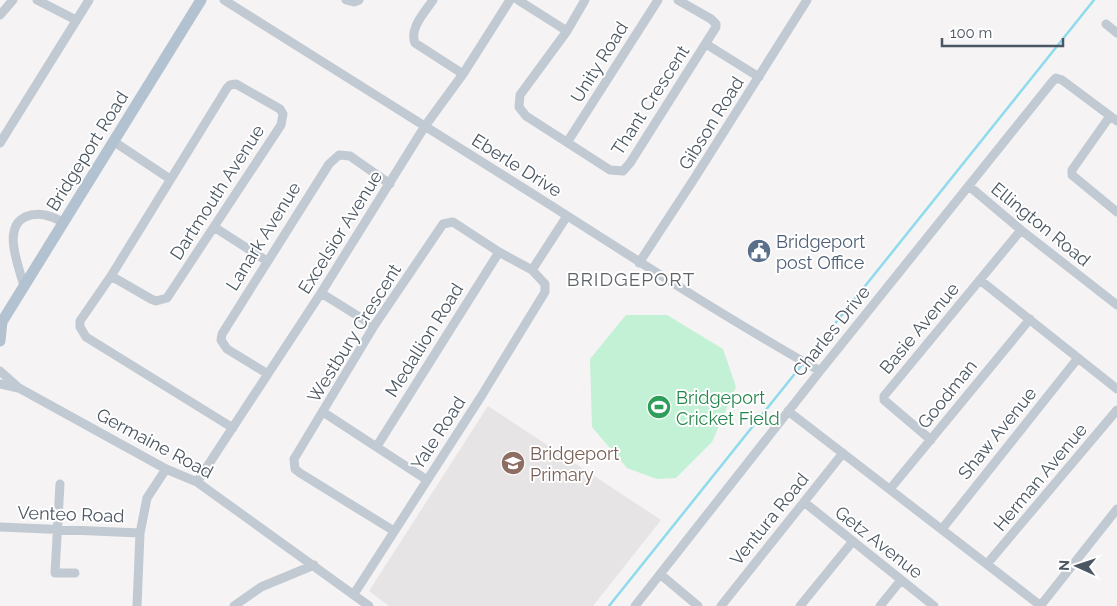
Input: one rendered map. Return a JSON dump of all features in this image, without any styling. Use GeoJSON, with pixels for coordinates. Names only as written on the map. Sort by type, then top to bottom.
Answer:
{"type":"FeatureCollection","features":[{"type":"Feature","properties":{"kind":"main road","name":"Bridgeport Road"},"geometry":{"type":"LineString","coordinates":[[0,342],[1,323],[201,0]]}},
{"type":"Feature","properties":{"kind":"street"},"geometry":{"type":"LineString","coordinates":[[1,11],[13,0]]}},
{"type":"Feature","properties":{"kind":"street"},"geometry":{"type":"LineString","coordinates":[[37,0],[76,20]]}},
{"type":"Feature","properties":{"kind":"street"},"geometry":{"type":"LineString","coordinates":[[0,143],[89,0]]}},
{"type":"Feature","properties":{"kind":"street","name":"Eberle Drive"},"geometry":{"type":"LineString","coordinates":[[224,0],[639,263],[820,371]]}},
{"type":"Feature","properties":{"kind":"street"},"geometry":{"type":"LineString","coordinates":[[433,0],[413,31],[415,43],[463,74]]}},
{"type":"Feature","properties":{"kind":"street","name":"Excelsior Avenue"},"geometry":{"type":"LineString","coordinates":[[197,482],[321,293],[425,126],[463,74],[510,0]]}},
{"type":"Feature","properties":{"kind":"street"},"geometry":{"type":"LineString","coordinates":[[518,0],[566,31]]}},
{"type":"Feature","properties":{"kind":"street","name":"Thant Crescent"},"geometry":{"type":"LineString","coordinates":[[585,0],[566,31],[520,96],[519,107],[526,116],[610,170],[616,171],[623,171],[630,163],[714,30],[716,24],[711,19],[678,0]]}},
{"type":"Feature","properties":{"kind":"street","name":"Unity Road"},"geometry":{"type":"LineString","coordinates":[[568,142],[658,0]]}},
{"type":"Feature","properties":{"kind":"street","name":"Gibson Road"},"geometry":{"type":"LineString","coordinates":[[639,263],[807,0]]}},
{"type":"Feature","properties":{"kind":"street"},"geometry":{"type":"LineString","coordinates":[[1106,24],[1117,33]]}},
{"type":"Feature","properties":{"kind":"street"},"geometry":{"type":"LineString","coordinates":[[706,44],[759,77]]}},
{"type":"Feature","properties":{"kind":"street","name":"Charles Drive"},"geometry":{"type":"LineString","coordinates":[[635,606],[788,411],[1056,78],[1062,80],[1113,119]]}},
{"type":"Feature","properties":{"kind":"street","name":"Dartmouth Avenue"},"geometry":{"type":"LineString","coordinates":[[110,276],[156,301],[162,301],[169,295],[281,125],[283,114],[280,109],[236,84],[230,85],[83,316],[80,327],[86,337],[233,428]]}},
{"type":"Feature","properties":{"kind":"street"},"geometry":{"type":"LineString","coordinates":[[1113,119],[1072,170],[1072,175],[1117,212]]}},
{"type":"Feature","properties":{"kind":"street"},"geometry":{"type":"LineString","coordinates":[[113,141],[170,179]]}},
{"type":"Feature","properties":{"kind":"street","name":"Lanark Avenue"},"geometry":{"type":"LineString","coordinates":[[268,374],[227,349],[221,340],[224,329],[267,261],[334,158],[339,155],[350,156],[390,184]]}},
{"type":"Feature","properties":{"kind":"street","name":"Ellington Road"},"geometry":{"type":"LineString","coordinates":[[969,186],[1021,230],[1117,305]]}},
{"type":"Feature","properties":{"kind":"street"},"geometry":{"type":"LineString","coordinates":[[24,286],[13,243],[13,233],[16,225],[22,219],[36,215],[46,215],[63,222]]}},
{"type":"Feature","properties":{"kind":"street"},"geometry":{"type":"LineString","coordinates":[[532,270],[567,216]]}},
{"type":"Feature","properties":{"kind":"street","name":"Westbury Crescent"},"geometry":{"type":"LineString","coordinates":[[394,531],[295,469],[294,459],[374,326],[443,224],[453,222],[499,252],[532,270],[543,280],[546,288]]}},
{"type":"Feature","properties":{"kind":"street"},"geometry":{"type":"LineString","coordinates":[[214,227],[267,261]]}},
{"type":"Feature","properties":{"kind":"street","name":"Basie Avenue"},"geometry":{"type":"LineString","coordinates":[[931,440],[883,398],[1021,230]]}},
{"type":"Feature","properties":{"kind":"street","name":"Medallion Road"},"geometry":{"type":"LineString","coordinates":[[377,446],[499,252]]}},
{"type":"Feature","properties":{"kind":"street"},"geometry":{"type":"LineString","coordinates":[[980,280],[1117,389]]}},
{"type":"Feature","properties":{"kind":"street","name":"Yale Road"},"geometry":{"type":"LineString","coordinates":[[354,594],[544,296],[546,288]]}},
{"type":"Feature","properties":{"kind":"street"},"geometry":{"type":"LineString","coordinates":[[321,293],[374,326]]}},
{"type":"Feature","properties":{"kind":"street","name":"Goodman"},"geometry":{"type":"LineString","coordinates":[[890,489],[1030,319]]}},
{"type":"Feature","properties":{"kind":"street","name":"Shaw Avenue"},"geometry":{"type":"LineString","coordinates":[[942,529],[1078,358]]}},
{"type":"Feature","properties":{"kind":"street","name":"Germaine Road"},"geometry":{"type":"LineString","coordinates":[[0,371],[19,388],[166,469],[197,482],[369,606]]}},
{"type":"Feature","properties":{"kind":"street","name":"Germaine Road"},"geometry":{"type":"LineString","coordinates":[[0,384],[19,388]]}},
{"type":"Feature","properties":{"kind":"street","name":"Herman Avenue"},"geometry":{"type":"LineString","coordinates":[[987,564],[1117,410]]}},
{"type":"Feature","properties":{"kind":"street"},"geometry":{"type":"LineString","coordinates":[[788,411],[1041,606],[1117,509]]}},
{"type":"Feature","properties":{"kind":"street"},"geometry":{"type":"LineString","coordinates":[[323,412],[427,480]]}},
{"type":"Feature","properties":{"kind":"street","name":"Ventura Road"},"geometry":{"type":"LineString","coordinates":[[721,606],[843,453]]}},
{"type":"Feature","properties":{"kind":"street"},"geometry":{"type":"LineString","coordinates":[[137,606],[140,533],[147,498],[166,469]]}},
{"type":"Feature","properties":{"kind":"street"},"geometry":{"type":"LineString","coordinates":[[60,484],[55,573],[75,574]]}},
{"type":"Feature","properties":{"kind":"street","name":"Getz Avenue"},"geometry":{"type":"LineString","coordinates":[[804,502],[934,606]]}},
{"type":"Feature","properties":{"kind":"street","name":"Venteo Road"},"geometry":{"type":"LineString","coordinates":[[0,527],[140,533]]}},
{"type":"Feature","properties":{"kind":"street"},"geometry":{"type":"LineString","coordinates":[[800,606],[853,541]]}},
{"type":"Feature","properties":{"kind":"street"},"geometry":{"type":"LineString","coordinates":[[234,606],[261,587],[314,565]]}},
{"type":"Feature","properties":{"kind":"street"},"geometry":{"type":"LineString","coordinates":[[660,574],[698,606]]}},
{"type":"Feature","properties":{"kind":"street"},"geometry":{"type":"LineString","coordinates":[[880,606],[901,580]]}},
{"type":"Feature","properties":{"kind":"shaded area","name":"Bridgeport Primary"},"geometry":{"type":"Polygon","coordinates":[[[488,406],[661,520],[593,606],[389,606],[369,591],[488,406]]]}},
{"type":"Feature","properties":{"kind":"green space","name":"Bridgeport Cricket Field"},"geometry":{"type":"Polygon","coordinates":[[[626,315],[667,315],[723,349],[736,387],[712,442],[676,478],[657,479],[627,468],[592,427],[590,359],[626,315]]]}},
{"type":"Feature","properties":{"kind":"waterway"},"geometry":{"type":"LineString","coordinates":[[609,606],[1094,0]]}},
{"type":"Feature","properties":{"kind":"place","name":"Bridgeport post Office"},"geometry":{"type":"Point","coordinates":[759,251]}},
{"type":"Feature","properties":{"kind":"place","name":"Bridgeport Cricket Field"},"geometry":{"type":"Point","coordinates":[659,407]}},
{"type":"Feature","properties":{"kind":"place","name":"Bridgeport Primary"},"geometry":{"type":"Point","coordinates":[513,463]}},
{"type":"Feature","properties":{"kind":"district","name":"BRIDGEPORT"},"geometry":{"type":"Point","coordinates":[631,279]}}]}
